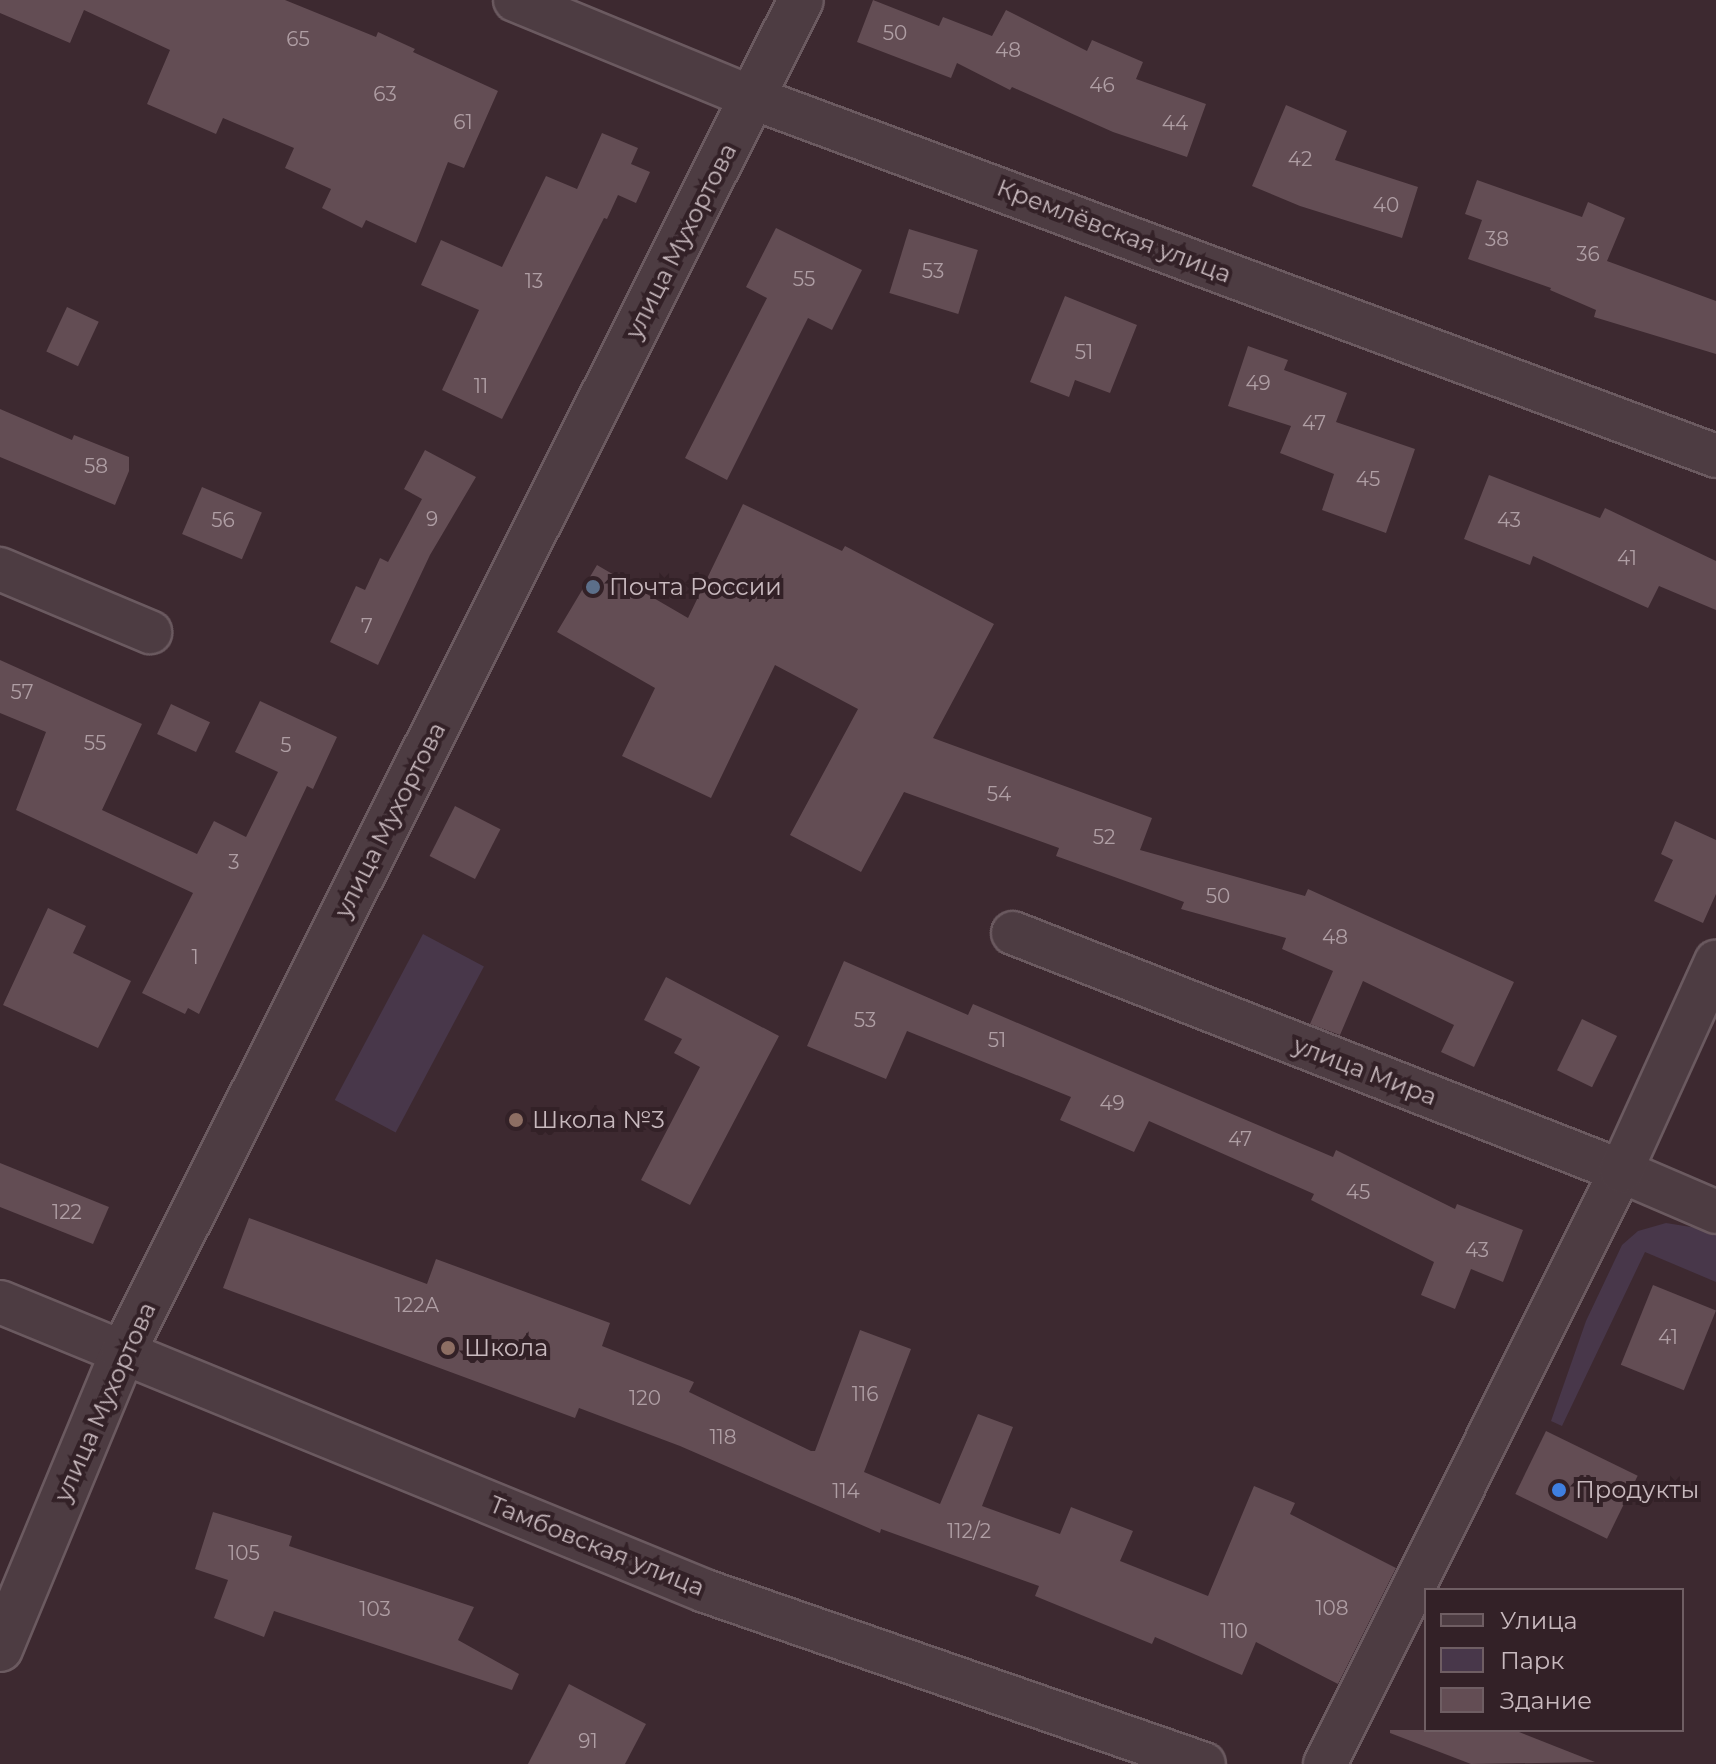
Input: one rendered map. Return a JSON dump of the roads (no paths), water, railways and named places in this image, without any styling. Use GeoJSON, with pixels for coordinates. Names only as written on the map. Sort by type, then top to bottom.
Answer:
{"type":"FeatureCollection","features":[{"type":"Feature","properties":{"kind":"street","name":"Кремлёвская улица"},"geometry":{"type":"LineString","coordinates":[[515,0],[753,98],[1716,456]]}},
{"type":"Feature","properties":{"kind":"street","name":"улица Мухортова"},"geometry":{"type":"LineString","coordinates":[[0,1649],[123,1352],[801,0]]}},
{"type":"Feature","properties":{"kind":"street"},"geometry":{"type":"LineString","coordinates":[[0,569],[150,632]]}},
{"type":"Feature","properties":{"kind":"street","name":"улица Мира"},"geometry":{"type":"LineString","coordinates":[[1013,933],[1621,1171],[1716,1212]]}},
{"type":"Feature","properties":{"kind":"street"},"geometry":{"type":"LineString","coordinates":[[1325,1764],[1621,1171],[1716,962]]}},
{"type":"Feature","properties":{"kind":"street","name":"Тамбовская улица"},"geometry":{"type":"LineString","coordinates":[[0,1302],[705,1591],[1204,1764]]}},
{"type":"Feature","properties":{"kind":"place","name":"Почта России"},"geometry":{"type":"Point","coordinates":[593,587]}},
{"type":"Feature","properties":{"kind":"place","name":"Школа №3"},"geometry":{"type":"Point","coordinates":[516,1120]}},
{"type":"Feature","properties":{"kind":"place","name":"Школа"},"geometry":{"type":"Point","coordinates":[448,1348]}},
{"type":"Feature","properties":{"kind":"place","name":"Продукты"},"geometry":{"type":"Point","coordinates":[1559,1490]}}]}
